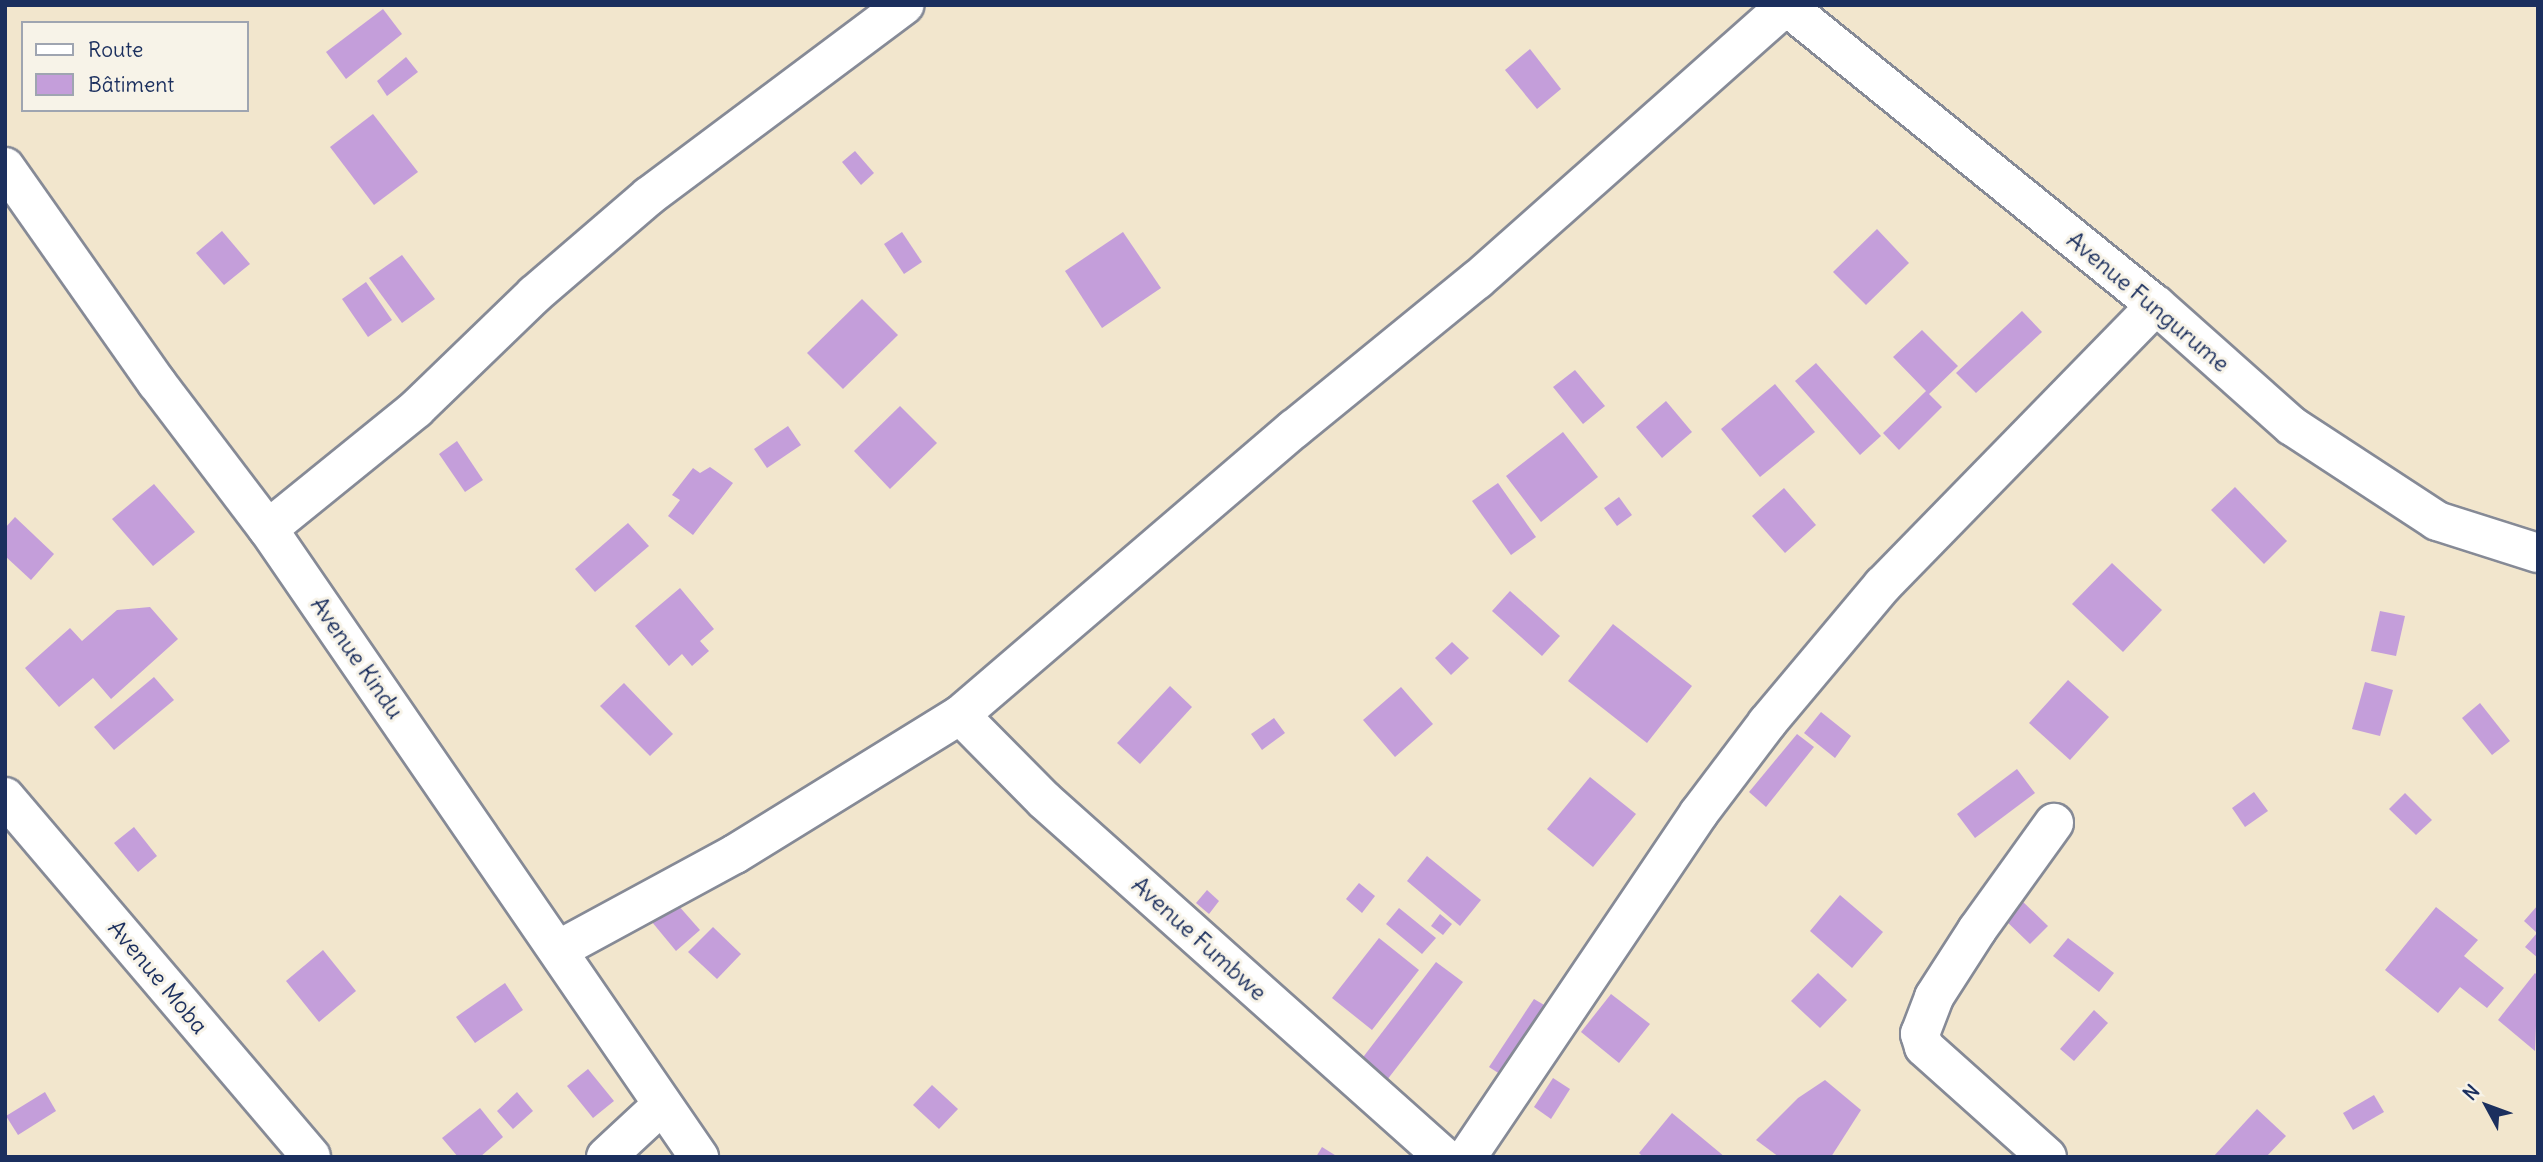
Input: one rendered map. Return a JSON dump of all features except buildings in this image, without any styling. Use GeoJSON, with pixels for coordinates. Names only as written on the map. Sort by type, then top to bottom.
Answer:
{"type":"FeatureCollection","features":[{"type":"Feature","properties":{"kind":"street"},"geometry":{"type":"LineString","coordinates":[[268,529],[416,409],[535,294],[649,197],[904,5]]}},
{"type":"Feature","properties":{"kind":"street"},"geometry":{"type":"LineString","coordinates":[[558,950],[735,853],[960,715],[1477,280],[1786,6]]}},
{"type":"Feature","properties":{"kind":"street","name":"Avenue Fungurume"},"geometry":{"type":"LineString","coordinates":[[1786,6],[2156,305],[2292,426],[2382,489],[2437,521],[2538,553]]}},
{"type":"Feature","properties":{"kind":"street","name":"Avenue Kindu"},"geometry":{"type":"LineString","coordinates":[[5,167],[157,383],[268,529],[699,1157]]}},
{"type":"Feature","properties":{"kind":"street"},"geometry":{"type":"LineString","coordinates":[[1467,1157],[1699,813],[1767,723],[1883,585],[2156,305]]}},
{"type":"Feature","properties":{"kind":"street","name":"Avenue Fumbwe"},"geometry":{"type":"LineString","coordinates":[[960,715],[1075,827],[1399,1121],[1444,1157]]}},
{"type":"Feature","properties":{"kind":"street","name":"Avenue Moba"},"geometry":{"type":"LineString","coordinates":[[5,797],[311,1157]]}},
{"type":"Feature","properties":{"kind":"street"},"geometry":{"type":"LineString","coordinates":[[2047,1157],[1924,1047],[1920,1034],[1934,997],[1976,930],[2054,822]]}},
{"type":"Feature","properties":{"kind":"street"},"geometry":{"type":"LineString","coordinates":[[606,1157],[662,1105]]}}]}
